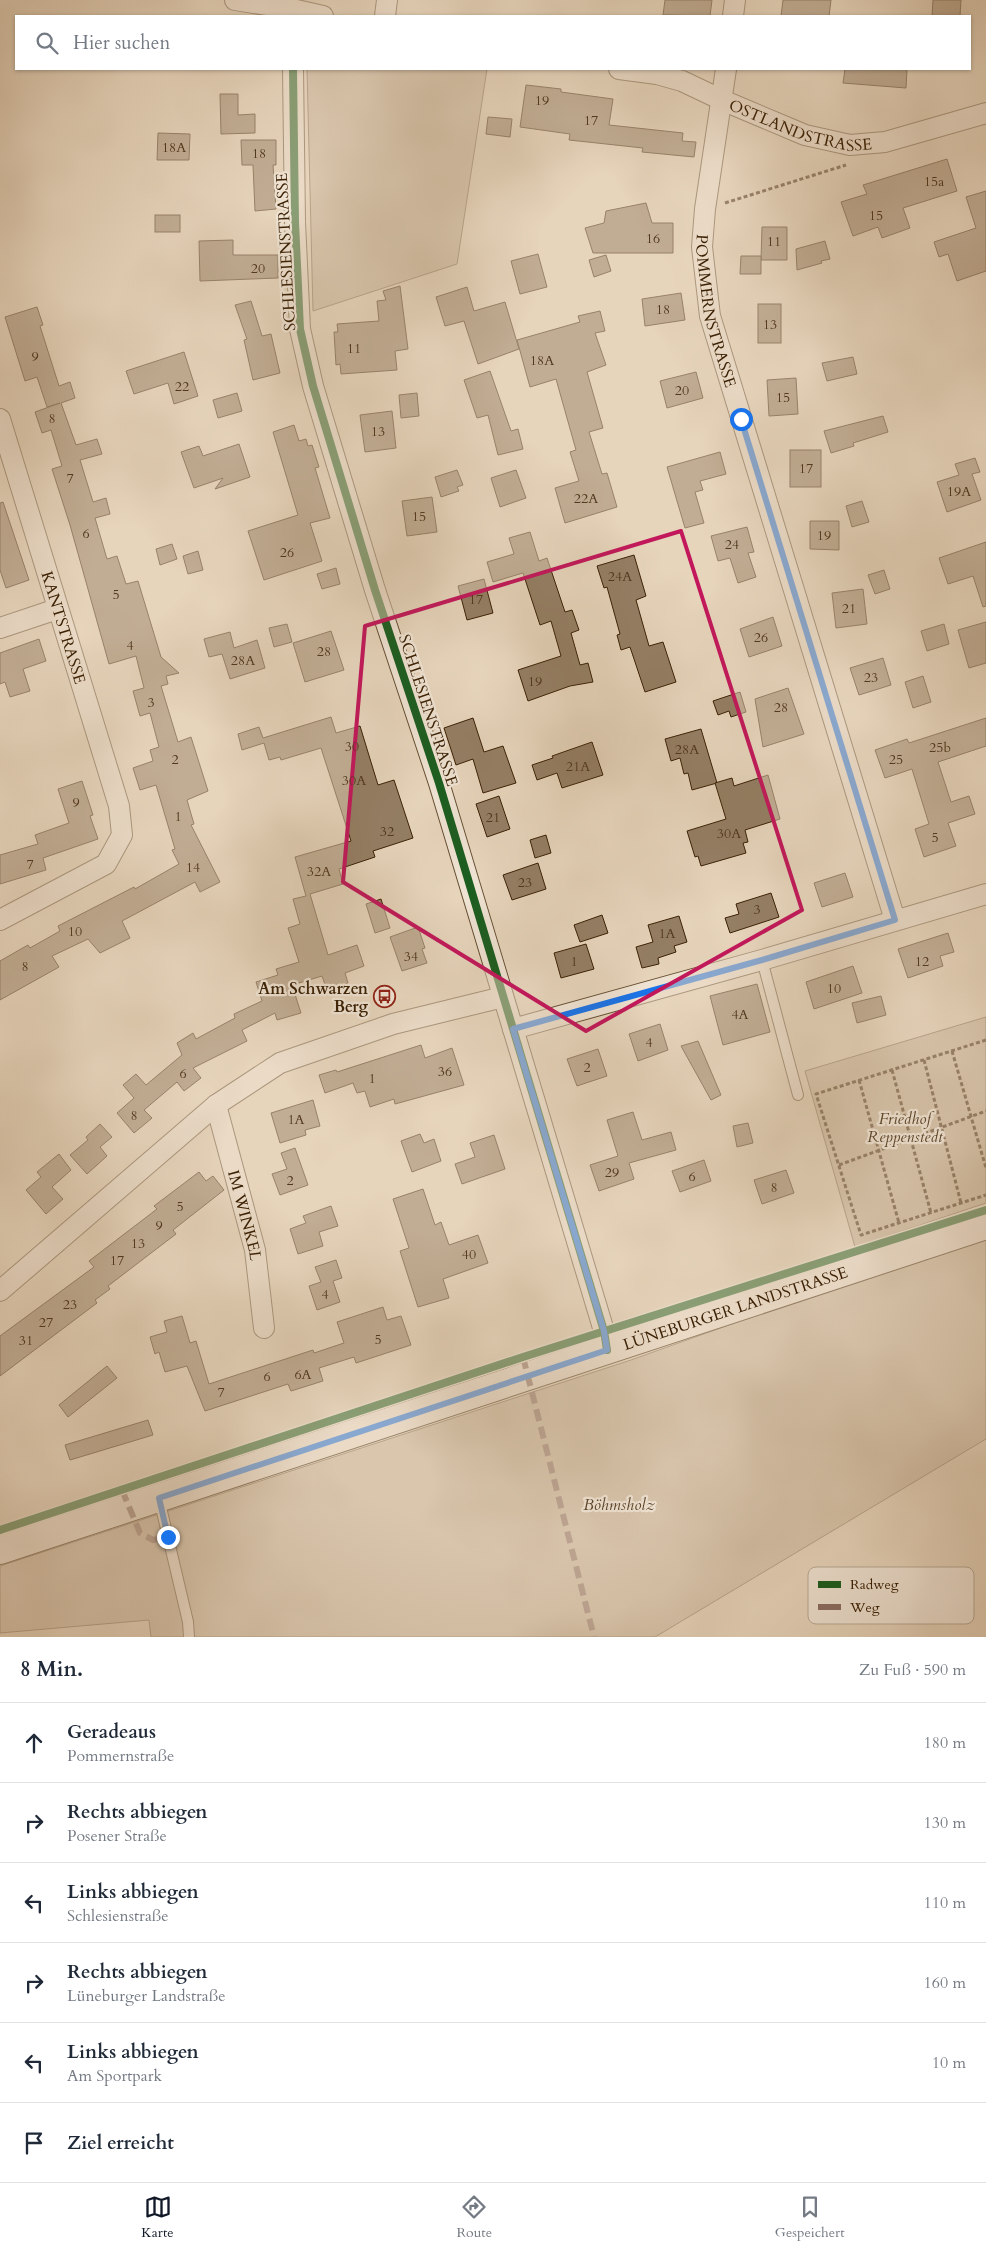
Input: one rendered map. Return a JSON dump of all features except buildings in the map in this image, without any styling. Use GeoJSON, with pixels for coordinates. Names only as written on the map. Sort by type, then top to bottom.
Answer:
{"type":"FeatureCollection","features":[{"type":"Feature","properties":{"kind":"main road","name":"LÜNEBURGER LANDSTRASSE"},"geometry":{"type":"LineString","coordinates":[[0,1550],[986,1225]]}},
{"type":"Feature","properties":{"kind":"street"},"geometry":{"type":"LineString","coordinates":[[235,0],[314,15]]}},
{"type":"Feature","properties":{"kind":"street"},"geometry":{"type":"LineString","coordinates":[[385,15],[387,0]]}},
{"type":"Feature","properties":{"kind":"street"},"geometry":{"type":"LineString","coordinates":[[733,15],[736,0]]}},
{"type":"Feature","properties":{"kind":"street","name":"SCHLESIENSTRASSE"},"geometry":{"type":"LineString","coordinates":[[293,70],[295,222],[300,329],[313,386],[375,590],[438,783],[604,1331],[607,1350]]}},
{"type":"Feature","properties":{"kind":"street","name":"OSTLANDSTRASSE"},"geometry":{"type":"LineString","coordinates":[[626,70],[656,74],[682,81],[805,135],[850,145],[885,142],[986,113]]}},
{"type":"Feature","properties":{"kind":"street","name":"POMMERNSTRASSE"},"geometry":{"type":"LineString","coordinates":[[726,70],[705,209],[702,247],[710,316],[895,920]]}},
{"type":"Feature","properties":{"kind":"street","name":"KANTSTRASSE"},"geometry":{"type":"LineString","coordinates":[[0,418],[57,609],[120,806],[122,835],[106,864],[0,920]]}},
{"type":"Feature","properties":{"kind":"street"},"geometry":{"type":"LineString","coordinates":[[0,628],[57,609]]}},
{"type":"Feature","properties":{"kind":"street"},"geometry":{"type":"LineString","coordinates":[[513,1029],[762,960],[986,894]]}},
{"type":"Feature","properties":{"kind":"street"},"geometry":{"type":"LineString","coordinates":[[0,1291],[216,1105],[280,1063],[393,1024],[487,1003],[503,997]]}},
{"type":"Feature","properties":{"kind":"street","name":"IM WINKEL"},"geometry":{"type":"LineString","coordinates":[[216,1105],[255,1250],[264,1328]]}},
{"type":"Feature","properties":{"kind":"lane"},"geometry":{"type":"LineString","coordinates":[[762,960],[798,1095]]}},
{"type":"Feature","properties":{"kind":"lane"},"geometry":{"type":"LineString","coordinates":[[159,1498],[188,1622],[189,1637]]}},
{"type":"Feature","properties":{"kind":"path"},"geometry":{"type":"LineString","coordinates":[[705,209],[851,163],[850,145]]}},
{"type":"Feature","properties":{"kind":"path"},"geometry":{"type":"LineString","coordinates":[[986,1040],[816,1094],[861,1235],[986,1195]]}},
{"type":"Feature","properties":{"kind":"path"},"geometry":{"type":"LineString","coordinates":[[952,1051],[986,1168]]}},
{"type":"Feature","properties":{"kind":"path"},"geometry":{"type":"LineString","coordinates":[[924,1060],[961,1203]]}},
{"type":"Feature","properties":{"kind":"path"},"geometry":{"type":"LineString","coordinates":[[892,1070],[931,1212]]}},
{"type":"Feature","properties":{"kind":"path"},"geometry":{"type":"LineString","coordinates":[[859,1080],[899,1223]]}},
{"type":"Feature","properties":{"kind":"path"},"geometry":{"type":"LineString","coordinates":[[838,1165],[986,1111]]}},
{"type":"Feature","properties":{"kind":"highlighted area"},"geometry":{"type":"Polygon","coordinates":[[[681,531],[802,910],[586,1031],[343,882],[365,626],[681,531]]]}},
{"type":"Feature","properties":{"kind":"green space"},"geometry":{"type":"Polygon","coordinates":[[[307,70],[487,70],[457,264],[313,311],[307,70]]]}},
{"type":"Feature","properties":{"kind":"green space","name":"Friedhof Reppenstedt"},"geometry":{"type":"Polygon","coordinates":[[[986,1017],[986,1203],[855,1247],[805,1071],[986,1017]]]}},
{"type":"Feature","properties":{"kind":"green space","name":"Böhmsholz"},"geometry":{"type":"Polygon","coordinates":[[[986,1233],[986,1439],[655,1637],[151,1637],[149,1620],[0,1633],[0,1566],[631,1360],[986,1233]]]}},
{"type":"Feature","properties":{"kind":"marked path"},"geometry":{"type":"LineString","coordinates":[[523,1357],[594,1637]]}},
{"type":"Feature","properties":{"kind":"marked path"},"geometry":{"type":"LineString","coordinates":[[122,1490],[140,1533],[153,1540],[168,1537]]}},
{"type":"Feature","properties":{"kind":"cycle path"},"geometry":{"type":"LineString","coordinates":[[293,70],[295,222],[300,329],[313,386],[375,590],[439,783],[604,1331],[607,1350]]}},
{"type":"Feature","properties":{"kind":"cycle path"},"geometry":{"type":"LineString","coordinates":[[0,1530],[523,1357],[986,1210]]}},
{"type":"Feature","properties":{"kind":"place","name":"Am Schwarzen Berg"},"geometry":{"type":"Point","coordinates":[384,997]}},
{"type":"Feature","properties":{"kind":"route"},"geometry":{"type":"LineString","coordinates":[[168,1537],[159,1498],[607,1350],[604,1331],[513,1029],[762,960],[895,920],[741,419]]}}]}
